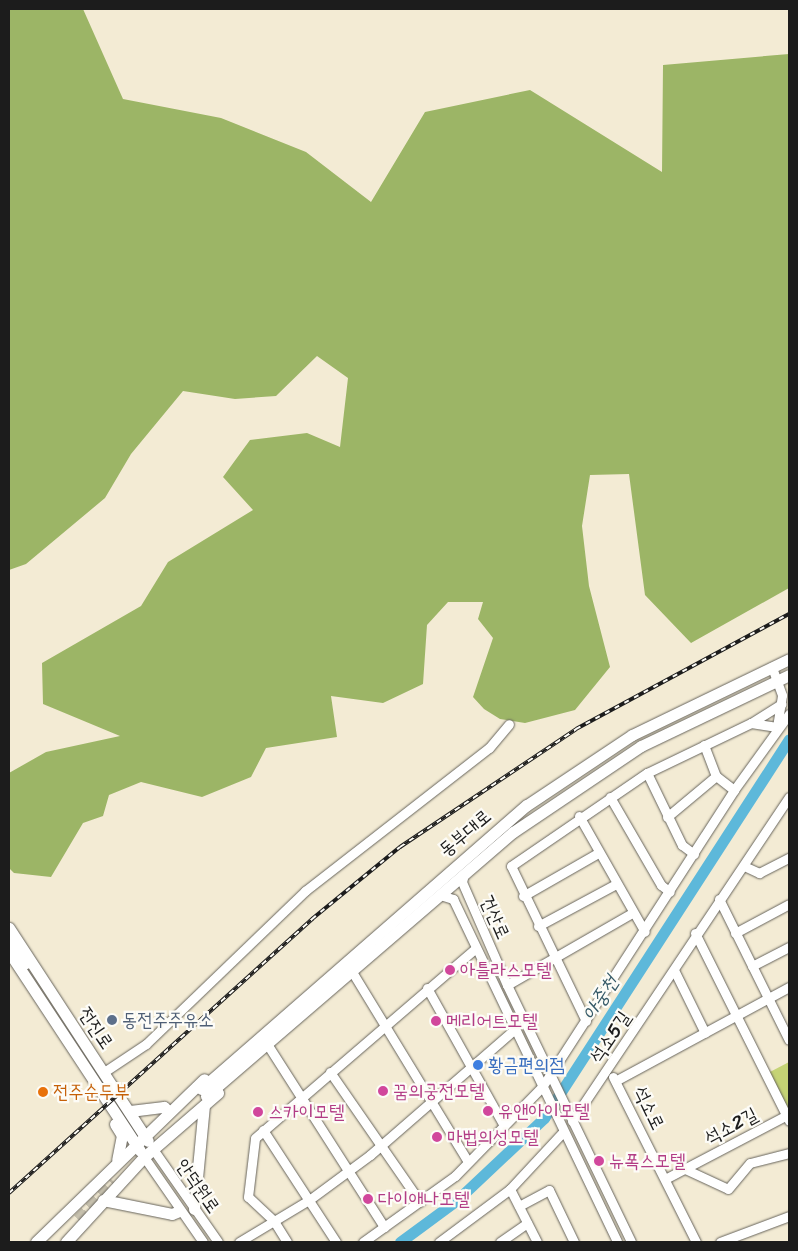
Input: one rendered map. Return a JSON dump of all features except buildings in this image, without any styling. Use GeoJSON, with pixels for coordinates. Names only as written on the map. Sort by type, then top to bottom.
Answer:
{"type":"FeatureCollection","features":[{"type":"Feature","properties":{"kind":"main road","name":"동부대로"},"geometry":{"type":"LineString","coordinates":[[66,1242],[92,1216],[102,1200],[200,1096],[414,899],[576,770],[632,735],[789,659]]}},
{"type":"Feature","properties":{"kind":"main road","name":"동부대로"},"geometry":{"type":"LineString","coordinates":[[200,1096],[513,832],[641,746],[789,675]]}},
{"type":"Feature","properties":{"kind":"main road","name":"전진로"},"geometry":{"type":"LineString","coordinates":[[9,928],[130,1111],[143,1134],[148,1153]]}},
{"type":"Feature","properties":{"kind":"main road","name":"동부대로"},"geometry":{"type":"LineString","coordinates":[[200,1096],[269,1047],[354,975],[380,946]]}},
{"type":"Feature","properties":{"kind":"main road","name":"전진로"},"geometry":{"type":"LineString","coordinates":[[9,952],[136,1144],[148,1153]]}},
{"type":"Feature","properties":{"kind":"main road"},"geometry":{"type":"LineString","coordinates":[[36,1242],[76,1201],[118,1163],[143,1134],[169,1112],[200,1096]]}},
{"type":"Feature","properties":{"kind":"main road"},"geometry":{"type":"LineString","coordinates":[[194,1209],[200,1096]]}},
{"type":"Feature","properties":{"kind":"main road"},"geometry":{"type":"LineString","coordinates":[[130,1111],[164,1108],[169,1112]]}},
{"type":"Feature","properties":{"kind":"main road"},"geometry":{"type":"LineString","coordinates":[[118,1163],[122,1135],[115,1124],[120,1119]]}},
{"type":"Feature","properties":{"kind":"main road"},"geometry":{"type":"LineString","coordinates":[[102,1200],[172,1214],[179,1211]]}},
{"type":"Feature","properties":{"kind":"main road"},"geometry":{"type":"LineString","coordinates":[[76,1201],[88,1205],[92,1216]]}},
{"type":"Feature","properties":{"kind":"main road"},"geometry":{"type":"LineString","coordinates":[[44,1242],[76,1216],[55,1242]]}},
{"type":"Feature","properties":{"kind":"street"},"geometry":{"type":"LineString","coordinates":[[772,667],[778,680],[782,704],[777,727]]}},
{"type":"Feature","properties":{"kind":"street"},"geometry":{"type":"LineString","coordinates":[[586,1021],[523,896],[511,866],[579,816],[647,773],[751,723],[782,704]]}},
{"type":"Feature","properties":{"kind":"street"},"geometry":{"type":"LineString","coordinates":[[363,1242],[420,1202],[468,1162],[503,1124],[543,1090],[550,1075],[645,932],[734,790],[777,727],[789,714]]}},
{"type":"Feature","properties":{"kind":"street"},"geometry":{"type":"LineString","coordinates":[[751,723],[777,727]]}},
{"type":"Feature","properties":{"kind":"street"},"geometry":{"type":"LineString","coordinates":[[104,1072],[146,1044],[304,891],[489,748],[509,724]]}},
{"type":"Feature","properties":{"kind":"street"},"geometry":{"type":"LineString","coordinates":[[704,746],[716,776],[734,790]]}},
{"type":"Feature","properties":{"kind":"street"},"geometry":{"type":"LineString","coordinates":[[647,773],[667,817],[682,844],[694,854]]}},
{"type":"Feature","properties":{"kind":"street"},"geometry":{"type":"LineString","coordinates":[[667,817],[716,776]]}},
{"type":"Feature","properties":{"kind":"street"},"geometry":{"type":"LineString","coordinates":[[610,797],[661,885],[670,892]]}},
{"type":"Feature","properties":{"kind":"street","name":"석소5길"},"geometry":{"type":"LineString","coordinates":[[571,1120],[606,1073],[674,970],[695,933],[744,866],[789,797]]}},
{"type":"Feature","properties":{"kind":"street"},"geometry":{"type":"LineString","coordinates":[[579,816],[614,885],[645,932]]}},
{"type":"Feature","properties":{"kind":"street"},"geometry":{"type":"LineString","coordinates":[[523,896],[598,853]]}},
{"type":"Feature","properties":{"kind":"street"},"geometry":{"type":"LineString","coordinates":[[744,866],[759,873],[789,858]]}},
{"type":"Feature","properties":{"kind":"street","name":"건산로"},"geometry":{"type":"LineString","coordinates":[[464,874],[462,882],[507,985],[631,1242]]}},
{"type":"Feature","properties":{"kind":"street"},"geometry":{"type":"LineString","coordinates":[[538,926],[614,885]]}},
{"type":"Feature","properties":{"kind":"street","name":"건산로"},"geometry":{"type":"LineString","coordinates":[[440,895],[453,899],[561,1129],[617,1242]]}},
{"type":"Feature","properties":{"kind":"street"},"geometry":{"type":"LineString","coordinates":[[719,899],[768,998],[787,1028],[789,1040]]}},
{"type":"Feature","properties":{"kind":"street"},"geometry":{"type":"LineString","coordinates":[[735,932],[789,904]]}},
{"type":"Feature","properties":{"kind":"street"},"geometry":{"type":"LineString","coordinates":[[507,985],[632,913]]}},
{"type":"Feature","properties":{"kind":"street","name":"석소2길"},"geometry":{"type":"LineString","coordinates":[[665,1179],[788,1117],[695,933]]}},
{"type":"Feature","properties":{"kind":"street"},"geometry":{"type":"LineString","coordinates":[[9,941],[24,965],[30,962]]}},
{"type":"Feature","properties":{"kind":"street"},"geometry":{"type":"LineString","coordinates":[[752,966],[789,947]]}},
{"type":"Feature","properties":{"kind":"street"},"geometry":{"type":"LineString","coordinates":[[287,1242],[273,1220],[248,1197],[255,1138],[302,1095],[475,949]]}},
{"type":"Feature","properties":{"kind":"street"},"geometry":{"type":"LineString","coordinates":[[674,970],[705,1032]]}},
{"type":"Feature","properties":{"kind":"street"},"geometry":{"type":"LineString","coordinates":[[354,975],[383,1026],[468,1162]]}},
{"type":"Feature","properties":{"kind":"street"},"geometry":{"type":"LineString","coordinates":[[618,1080],[789,987]]}},
{"type":"Feature","properties":{"kind":"street"},"geometry":{"type":"LineString","coordinates":[[427,988],[503,1124]]}},
{"type":"Feature","properties":{"kind":"street"},"geometry":{"type":"LineString","coordinates":[[240,1242],[273,1220],[309,1200],[381,1145],[514,1030]]}},
{"type":"Feature","properties":{"kind":"street"},"geometry":{"type":"LineString","coordinates":[[269,1047],[302,1095],[346,1172],[384,1227]]}},
{"type":"Feature","properties":{"kind":"street"},"geometry":{"type":"LineString","coordinates":[[330,1072],[420,1202]]}},
{"type":"Feature","properties":{"kind":"street","name":"석소로"},"geometry":{"type":"LineString","coordinates":[[606,1073],[618,1080],[696,1242]]}},
{"type":"Feature","properties":{"kind":"street"},"geometry":{"type":"LineString","coordinates":[[439,1242],[510,1189],[561,1129]]}},
{"type":"Feature","properties":{"kind":"street"},"geometry":{"type":"LineString","coordinates":[[263,1130],[336,1242]]}},
{"type":"Feature","properties":{"kind":"street","name":"안덕원로"},"geometry":{"type":"LineString","coordinates":[[148,1153],[194,1209],[218,1242]]}},
{"type":"Feature","properties":{"kind":"street","name":"안덕원로"},"geometry":{"type":"LineString","coordinates":[[148,1153],[179,1211],[203,1242]]}},
{"type":"Feature","properties":{"kind":"street"},"geometry":{"type":"LineString","coordinates":[[684,1169],[728,1189],[750,1162],[789,1153]]}},
{"type":"Feature","properties":{"kind":"street"},"geometry":{"type":"LineString","coordinates":[[510,1189],[537,1242]]}},
{"type":"Feature","properties":{"kind":"street"},"geometry":{"type":"LineString","coordinates":[[519,1206],[549,1190],[574,1242]]}},
{"type":"Feature","properties":{"kind":"street"},"geometry":{"type":"LineString","coordinates":[[720,1242],[789,1216]]}},
{"type":"Feature","properties":{"kind":"street"},"geometry":{"type":"LineString","coordinates":[[500,1242],[528,1224]]}},
{"type":"Feature","properties":{"kind":"green space"},"geometry":{"type":"Polygon","coordinates":[[[9,9],[83,9],[123,99],[221,118],[306,152],[371,202],[425,112],[530,90],[662,172],[663,65],[789,54],[789,588],[691,643],[645,595],[629,474],[590,475],[582,526],[589,586],[610,667],[575,710],[525,723],[500,719],[484,709],[473,697],[493,638],[478,619],[483,602],[448,602],[427,625],[423,684],[383,703],[331,696],[337,737],[266,748],[251,777],[202,797],[141,782],[109,795],[103,816],[83,823],[51,877],[14,873],[9,868],[9,773],[46,752],[120,736],[43,704],[42,663],[141,606],[168,562],[253,510],[223,477],[250,440],[307,433],[340,447],[348,378],[317,356],[276,396],[235,399],[183,391],[131,454],[105,498],[26,564],[9,570],[9,9]]]}},
{"type":"Feature","properties":{"kind":"green space"},"geometry":{"type":"Polygon","coordinates":[[[789,1062],[789,1112],[768,1073],[789,1062]]]}},
{"type":"Feature","properties":{"kind":"waterway","name":"아중천"},"geometry":{"type":"LineString","coordinates":[[400,1242],[457,1200],[544,1118],[789,739]]}},
{"type":"Feature","properties":{"kind":"tunnel"},"geometry":{"type":"LineString","coordinates":[[78,1219],[114,1182]]}},
{"type":"Feature","properties":{"kind":"railway"},"geometry":{"type":"LineString","coordinates":[[9,1193],[312,919],[400,847],[576,729],[789,614]]}},
{"type":"Feature","properties":{"kind":"place","name":"아틀라스모텔"},"geometry":{"type":"Point","coordinates":[450,970]}},
{"type":"Feature","properties":{"kind":"place","name":"동전주주유소"},"geometry":{"type":"Point","coordinates":[112,1020]}},
{"type":"Feature","properties":{"kind":"place","name":"메리어트모텔"},"geometry":{"type":"Point","coordinates":[436,1021]}},
{"type":"Feature","properties":{"kind":"place","name":"황금편의점"},"geometry":{"type":"Point","coordinates":[478,1065]}},
{"type":"Feature","properties":{"kind":"place","name":"꿈의궁전모텔"},"geometry":{"type":"Point","coordinates":[383,1091]}},
{"type":"Feature","properties":{"kind":"place","name":"전주순두부"},"geometry":{"type":"Point","coordinates":[43,1092]}},
{"type":"Feature","properties":{"kind":"place","name":"유앤아이모텔"},"geometry":{"type":"Point","coordinates":[488,1111]}},
{"type":"Feature","properties":{"kind":"place","name":"스카이모텔"},"geometry":{"type":"Point","coordinates":[258,1112]}},
{"type":"Feature","properties":{"kind":"place","name":"마법의성모텔"},"geometry":{"type":"Point","coordinates":[437,1137]}},
{"type":"Feature","properties":{"kind":"place","name":"뉴폭스모텔"},"geometry":{"type":"Point","coordinates":[599,1161]}},
{"type":"Feature","properties":{"kind":"place","name":"다이애나모텔"},"geometry":{"type":"Point","coordinates":[368,1199]}}]}
